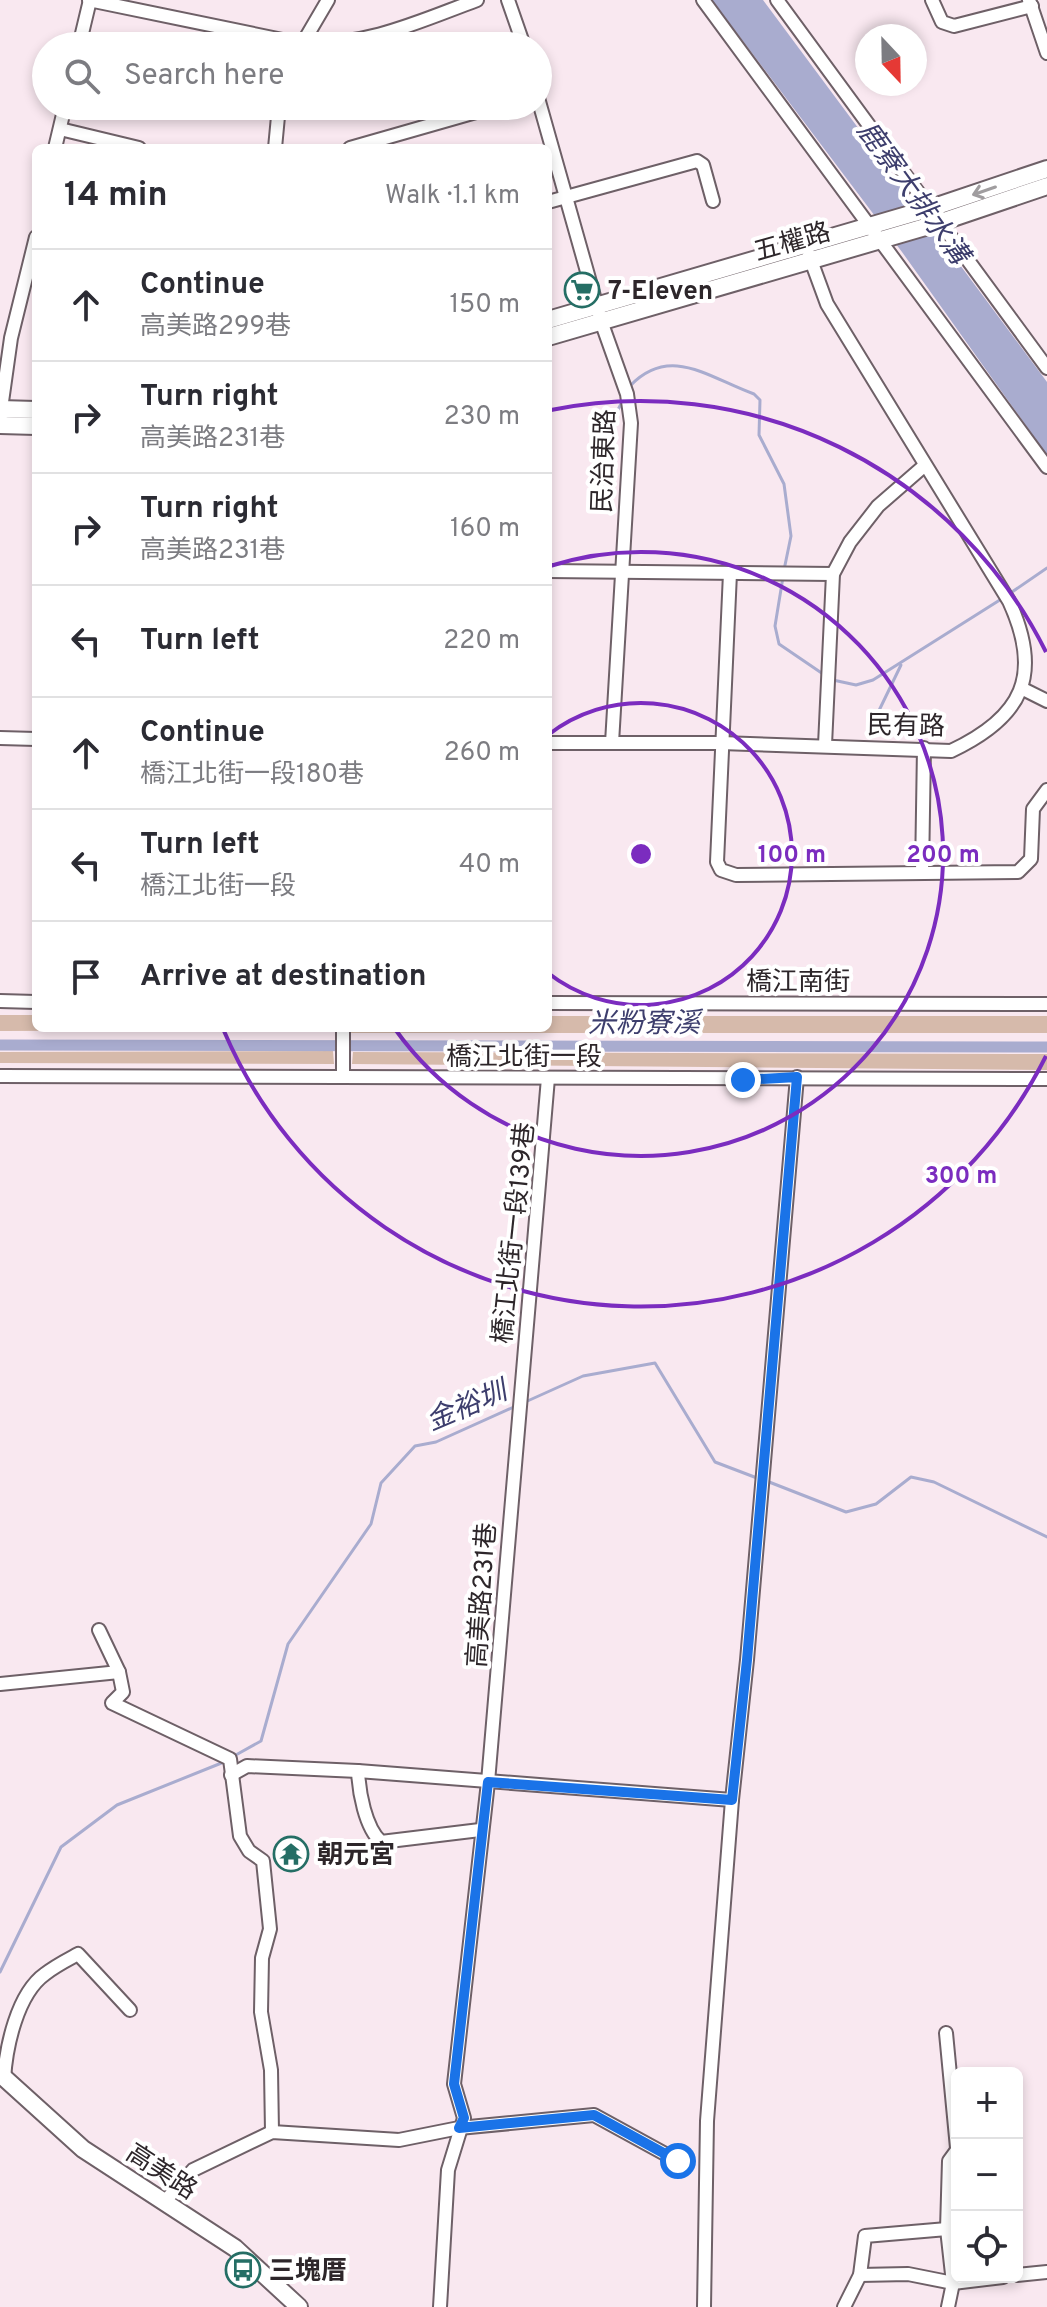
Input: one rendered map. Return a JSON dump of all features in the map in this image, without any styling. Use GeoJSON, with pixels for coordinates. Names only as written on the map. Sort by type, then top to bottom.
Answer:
{"type":"FeatureCollection","features":[{"type":"Feature","properties":{"kind":"street"},"geometry":{"type":"LineString","coordinates":[[82,32],[90,0],[240,32]]}},
{"type":"Feature","properties":{"kind":"street"},"geometry":{"type":"LineString","coordinates":[[309,32],[328,0]]}},
{"type":"Feature","properties":{"kind":"street"},"geometry":{"type":"LineString","coordinates":[[388,32],[477,0]]}},
{"type":"Feature","properties":{"kind":"street"},"geometry":{"type":"LineString","coordinates":[[508,0],[519,32]]}},
{"type":"Feature","properties":{"kind":"street"},"geometry":{"type":"LineString","coordinates":[[703,0],[880,232],[1047,467]]}},
{"type":"Feature","properties":{"kind":"street"},"geometry":{"type":"LineString","coordinates":[[777,0],[936,224],[1047,368]]}},
{"type":"Feature","properties":{"kind":"street"},"geometry":{"type":"LineString","coordinates":[[932,0],[942,22],[954,26],[1030,3],[1047,53]]}},
{"type":"Feature","properties":{"kind":"street"},"geometry":{"type":"LineString","coordinates":[[56,144],[62,120]]}},
{"type":"Feature","properties":{"kind":"street"},"geometry":{"type":"LineString","coordinates":[[275,144],[278,120]]}},
{"type":"Feature","properties":{"kind":"street"},"geometry":{"type":"LineString","coordinates":[[364,144],[448,120]]}},
{"type":"Feature","properties":{"kind":"street","name":"民治東路"},"geometry":{"type":"LineString","coordinates":[[544,120],[551,144]]}},
{"type":"Feature","properties":{"kind":"street"},"geometry":{"type":"LineString","coordinates":[[60,129],[122,144]]}},
{"type":"Feature","properties":{"kind":"street","name":"民治東路"},"geometry":{"type":"LineString","coordinates":[[552,147],[599,313],[627,394],[631,423],[612,743]]}},
{"type":"Feature","properties":{"kind":"street"},"geometry":{"type":"LineString","coordinates":[[552,201],[697,161],[703,165],[713,201]]}},
{"type":"Feature","properties":{"kind":"street","name":"五權路"},"geometry":{"type":"LineString","coordinates":[[880,232],[926,209],[1047,169]]}},
{"type":"Feature","properties":{"kind":"street","name":"五權路"},"geometry":{"type":"LineString","coordinates":[[552,319],[599,313],[880,232],[936,224],[1047,186]]}},
{"type":"Feature","properties":{"kind":"street"},"geometry":{"type":"LineString","coordinates":[[808,252],[827,304],[1019,624],[1026,655],[1023,689],[1047,701]]}},
{"type":"Feature","properties":{"kind":"street"},"geometry":{"type":"LineString","coordinates":[[32,264],[11,338],[0,409],[6,425],[32,426]]}},
{"type":"Feature","properties":{"kind":"street","name":"五權路"},"geometry":{"type":"LineString","coordinates":[[552,335],[599,313]]}},
{"type":"Feature","properties":{"kind":"street"},"geometry":{"type":"LineString","coordinates":[[0,409],[32,410]]}},
{"type":"Feature","properties":{"kind":"street"},"geometry":{"type":"LineString","coordinates":[[825,745],[833,574],[850,542],[878,506],[924,466]]}},
{"type":"Feature","properties":{"kind":"street"},"geometry":{"type":"LineString","coordinates":[[552,571],[833,574]]}},
{"type":"Feature","properties":{"kind":"street"},"geometry":{"type":"LineString","coordinates":[[730,573],[717,862],[721,870],[736,875],[1018,872],[1031,859],[1033,809],[1047,790]]}},
{"type":"Feature","properties":{"kind":"street","name":"民有路"},"geometry":{"type":"LineString","coordinates":[[552,743],[825,745],[951,751],[984,735],[1006,715],[1023,689]]}},
{"type":"Feature","properties":{"kind":"street"},"geometry":{"type":"LineString","coordinates":[[0,738],[32,739]]}},
{"type":"Feature","properties":{"kind":"street"},"geometry":{"type":"LineString","coordinates":[[922,873],[924,748]]}},
{"type":"Feature","properties":{"kind":"street"},"geometry":{"type":"LineString","coordinates":[[0,1001],[32,1002]]}},
{"type":"Feature","properties":{"kind":"street","name":"橋江南街"},"geometry":{"type":"LineString","coordinates":[[552,1003],[1047,1004]]}},
{"type":"Feature","properties":{"kind":"street"},"geometry":{"type":"LineString","coordinates":[[343,1032],[343,1070]]}},
{"type":"Feature","properties":{"kind":"street","name":"橋江北街一段"},"geometry":{"type":"LineString","coordinates":[[0,1076],[343,1070],[548,1078],[1047,1079]]}},
{"type":"Feature","properties":{"kind":"street"},"geometry":{"type":"LineString","coordinates":[[704,2307],[707,2121],[732,1800],[797,1077]]}},
{"type":"Feature","properties":{"kind":"street","name":"橋江北街一段139巷"},"geometry":{"type":"LineString","coordinates":[[518,1411],[548,1078]]}},
{"type":"Feature","properties":{"kind":"street","name":"高美路231巷"},"geometry":{"type":"LineString","coordinates":[[440,2307],[448,2170],[464,2118],[454,2084],[480,1830],[488,1782],[518,1411]]}},
{"type":"Feature","properties":{"kind":"street"},"geometry":{"type":"LineString","coordinates":[[99,1630],[119,1672],[123,1692],[112,1703],[230,1759],[239,1808],[240,1836],[249,1851],[263,1861],[270,1929],[262,1958],[261,2012],[271,2070],[272,2132]]}},
{"type":"Feature","properties":{"kind":"street"},"geometry":{"type":"LineString","coordinates":[[0,1684],[119,1672]]}},
{"type":"Feature","properties":{"kind":"street"},"geometry":{"type":"LineString","coordinates":[[231,1775],[247,1766],[358,1771],[732,1800]]}},
{"type":"Feature","properties":{"kind":"street"},"geometry":{"type":"LineString","coordinates":[[358,1771],[359,1790],[375,1836],[381,1842],[480,1830]]}},
{"type":"Feature","properties":{"kind":"street"},"geometry":{"type":"LineString","coordinates":[[2,2077],[26,1995],[42,1975],[78,1954],[130,2010]]}},
{"type":"Feature","properties":{"kind":"street"},"geometry":{"type":"LineString","coordinates":[[946,2033],[956,2139]]}},
{"type":"Feature","properties":{"kind":"street","name":"高美路"},"geometry":{"type":"LineString","coordinates":[[2,2077],[83,2149],[166,2200],[235,2248],[293,2305]]}},
{"type":"Feature","properties":{"kind":"street"},"geometry":{"type":"LineString","coordinates":[[166,2200],[193,2170],[272,2132],[399,2140],[459,2128],[594,2115],[678,2161]]}},
{"type":"Feature","properties":{"kind":"street"},"geometry":{"type":"LineString","coordinates":[[951,2158],[947,2229],[951,2265]]}},
{"type":"Feature","properties":{"kind":"street"},"geometry":{"type":"LineString","coordinates":[[844,2307],[860,2275],[865,2236],[947,2229]]}},
{"type":"Feature","properties":{"kind":"street"},"geometry":{"type":"LineString","coordinates":[[1023,2274],[1047,2272]]}},
{"type":"Feature","properties":{"kind":"street"},"geometry":{"type":"LineString","coordinates":[[860,2275],[908,2274],[951,2283]]}},
{"type":"Feature","properties":{"kind":"street"},"geometry":{"type":"LineString","coordinates":[[948,2307],[953,2283]]}},
{"type":"Feature","properties":{"kind":"shaded area"},"geometry":{"type":"Polygon","coordinates":[[[0,1015],[32,1015],[32,1031],[0,1031],[0,1015]]]}},
{"type":"Feature","properties":{"kind":"shaded area"},"geometry":{"type":"Polygon","coordinates":[[[552,1016],[1047,1016],[1047,1033],[346,1033],[552,1032],[552,1016]]]}},
{"type":"Feature","properties":{"kind":"shaded area"},"geometry":{"type":"Polygon","coordinates":[[[333,1051],[334,1064],[0,1063],[0,1052],[333,1051]]]}},
{"type":"Feature","properties":{"kind":"shaded area"},"geometry":{"type":"Polygon","coordinates":[[[353,1052],[1047,1054],[1047,1070],[352,1064],[353,1052]]]}},
{"type":"Feature","properties":{"kind":"water"},"geometry":{"type":"Polygon","coordinates":[[[712,0],[763,0],[1047,382],[1047,455],[902,252],[712,0]]]}},
{"type":"Feature","properties":{"kind":"waterway"},"geometry":{"type":"LineString","coordinates":[[630,386],[660,367],[675,366],[706,373],[754,394],[760,400],[759,435],[784,484],[791,536],[784,570]]}},
{"type":"Feature","properties":{"kind":"waterway"},"geometry":{"type":"LineString","coordinates":[[605,435],[623,400]]}},
{"type":"Feature","properties":{"kind":"waterway"},"geometry":{"type":"LineString","coordinates":[[1009,594],[1047,568]]}},
{"type":"Feature","properties":{"kind":"waterway"},"geometry":{"type":"LineString","coordinates":[[783,577],[775,626],[779,644],[826,676]]}},
{"type":"Feature","properties":{"kind":"waterway"},"geometry":{"type":"LineString","coordinates":[[833,680],[856,685],[873,680],[1003,598]]}},
{"type":"Feature","properties":{"kind":"waterway"},"geometry":{"type":"LineString","coordinates":[[873,723],[901,665]]}},
{"type":"Feature","properties":{"kind":"waterway","name":"米粉寮溪"},"geometry":{"type":"LineString","coordinates":[[0,1045],[1047,1047]]}},
{"type":"Feature","properties":{"kind":"waterway","name":"金裕圳"},"geometry":{"type":"LineString","coordinates":[[523,1403],[583,1376],[655,1363],[715,1462],[757,1478]]}},
{"type":"Feature","properties":{"kind":"waterway","name":"金裕圳"},"geometry":{"type":"LineString","coordinates":[[234,1756],[261,1741],[288,1644],[371,1524],[381,1483],[415,1446],[436,1442],[516,1406]]}},
{"type":"Feature","properties":{"kind":"waterway","name":"金裕圳"},"geometry":{"type":"LineString","coordinates":[[764,1480],[846,1512],[876,1504],[911,1477],[934,1482],[1047,1537]]}},
{"type":"Feature","properties":{"kind":"waterway","name":"金裕圳"},"geometry":{"type":"LineString","coordinates":[[0,1972],[61,1847],[117,1805],[224,1762]]}},
{"type":"Feature","properties":{"kind":"place","name":"7-Eleven"},"geometry":{"type":"Point","coordinates":[582,290]}},
{"type":"Feature","properties":{"kind":"place","name":"朝元宮"},"geometry":{"type":"Point","coordinates":[291,1854]}},
{"type":"Feature","properties":{"kind":"place","name":"三塊厝"},"geometry":{"type":"Point","coordinates":[243,2270]}},
{"type":"Feature","properties":{"kind":"route"},"geometry":{"type":"LineString","coordinates":[[678,2161],[594,2115],[564,2121],[459,2128],[464,2118],[454,2084],[480,1830],[488,1782],[732,1800],[747,1660],[787,1165],[797,1077],[743,1080]]}},
{"type":"Feature","properties":{"kind":"water label","name":"鹿寮大排水溝"},"geometry":{"type":"Point","coordinates":[914,192]}}]}
